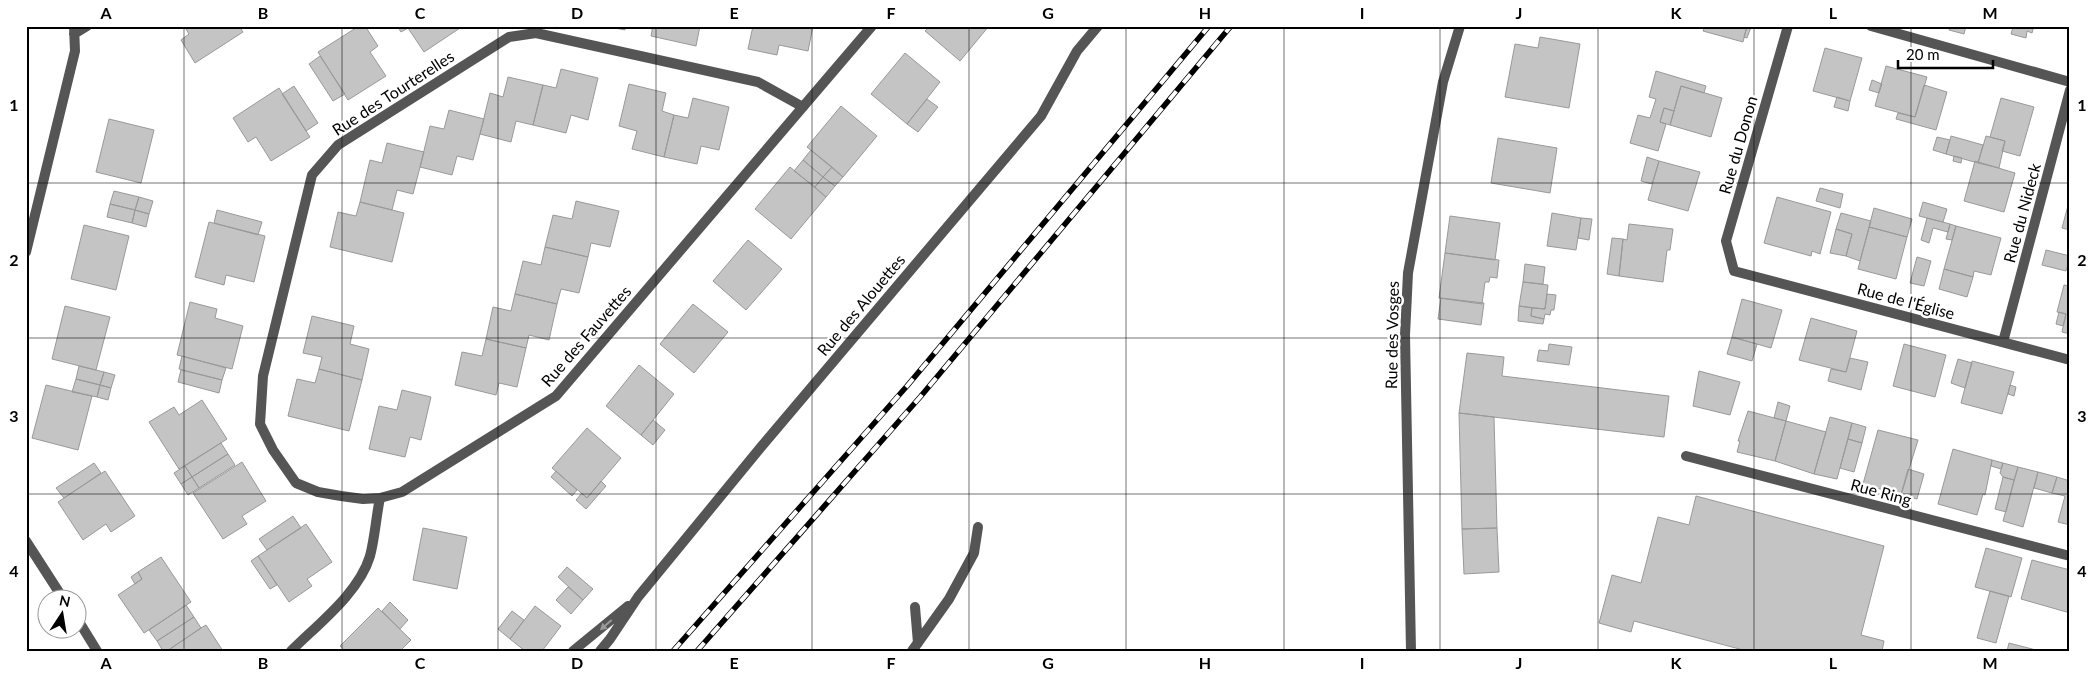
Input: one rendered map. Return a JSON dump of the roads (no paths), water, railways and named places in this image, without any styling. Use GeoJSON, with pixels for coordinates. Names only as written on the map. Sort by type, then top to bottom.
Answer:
{"type":"FeatureCollection","features":[{"type":"Feature","properties":{"kind":"street"},"geometry":{"type":"LineString","coordinates":[[26,252],[75,51],[74,30],[87,26]]}},
{"type":"Feature","properties":{"kind":"street","name":"Rue des Fauvettes"},"geometry":{"type":"LineString","coordinates":[[380,498],[402,492],[556,396],[872,26]]}},
{"type":"Feature","properties":{"kind":"street","name":"Rue des Alouettes"},"geometry":{"type":"LineString","coordinates":[[600,651],[638,598],[767,440],[1041,116],[1077,51],[1098,26]]}},
{"type":"Feature","properties":{"kind":"street","name":"Rue des Vosges"},"geometry":{"type":"LineString","coordinates":[[1412,651],[1404,335],[1408,273],[1443,82],[1460,26]]}},
{"type":"Feature","properties":{"kind":"street","name":"Rue du Donon"},"geometry":{"type":"LineString","coordinates":[[1734,271],[1726,241],[1788,26]]}},
{"type":"Feature","properties":{"kind":"street"},"geometry":{"type":"LineString","coordinates":[[1871,26],[2070,82]]}},
{"type":"Feature","properties":{"kind":"street","name":"Rue des Tourterelles"},"geometry":{"type":"LineString","coordinates":[[380,498],[363,499],[326,493],[296,483],[273,450],[260,424],[263,376],[312,176],[338,144],[509,37],[536,33],[758,82],[803,107]]}},
{"type":"Feature","properties":{"kind":"street","name":"Rue du Nideck"},"geometry":{"type":"LineString","coordinates":[[2003,342],[2070,90]]}},
{"type":"Feature","properties":{"kind":"street","name":"Rue de l'Église"},"geometry":{"type":"LineString","coordinates":[[1734,271],[2070,360]]}},
{"type":"Feature","properties":{"kind":"street","name":"Rue Ring"},"geometry":{"type":"LineString","coordinates":[[1686,456],[2070,556]]}},
{"type":"Feature","properties":{"kind":"street"},"geometry":{"type":"LineString","coordinates":[[291,651],[351,591],[362,575],[370,556],[380,498]]}},
{"type":"Feature","properties":{"kind":"street"},"geometry":{"type":"LineString","coordinates":[[915,647],[949,599],[974,553],[978,527]]}},
{"type":"Feature","properties":{"kind":"street"},"geometry":{"type":"LineString","coordinates":[[26,541],[58,590]]}},
{"type":"Feature","properties":{"kind":"street","name":"Rue des Alouettes"},"geometry":{"type":"LineString","coordinates":[[573,651],[638,598]]}},
{"type":"Feature","properties":{"kind":"street"},"geometry":{"type":"LineString","coordinates":[[915,606],[915,647]]}},
{"type":"Feature","properties":{"kind":"street"},"geometry":{"type":"LineString","coordinates":[[88,636],[97,651]]}},
{"type":"Feature","properties":{"kind":"railway"},"geometry":{"type":"LineString","coordinates":[[673,651],[907,386],[1209,26]]}},
{"type":"Feature","properties":{"kind":"railway"},"geometry":{"type":"LineString","coordinates":[[697,651],[921,396],[1231,26]]}}]}
